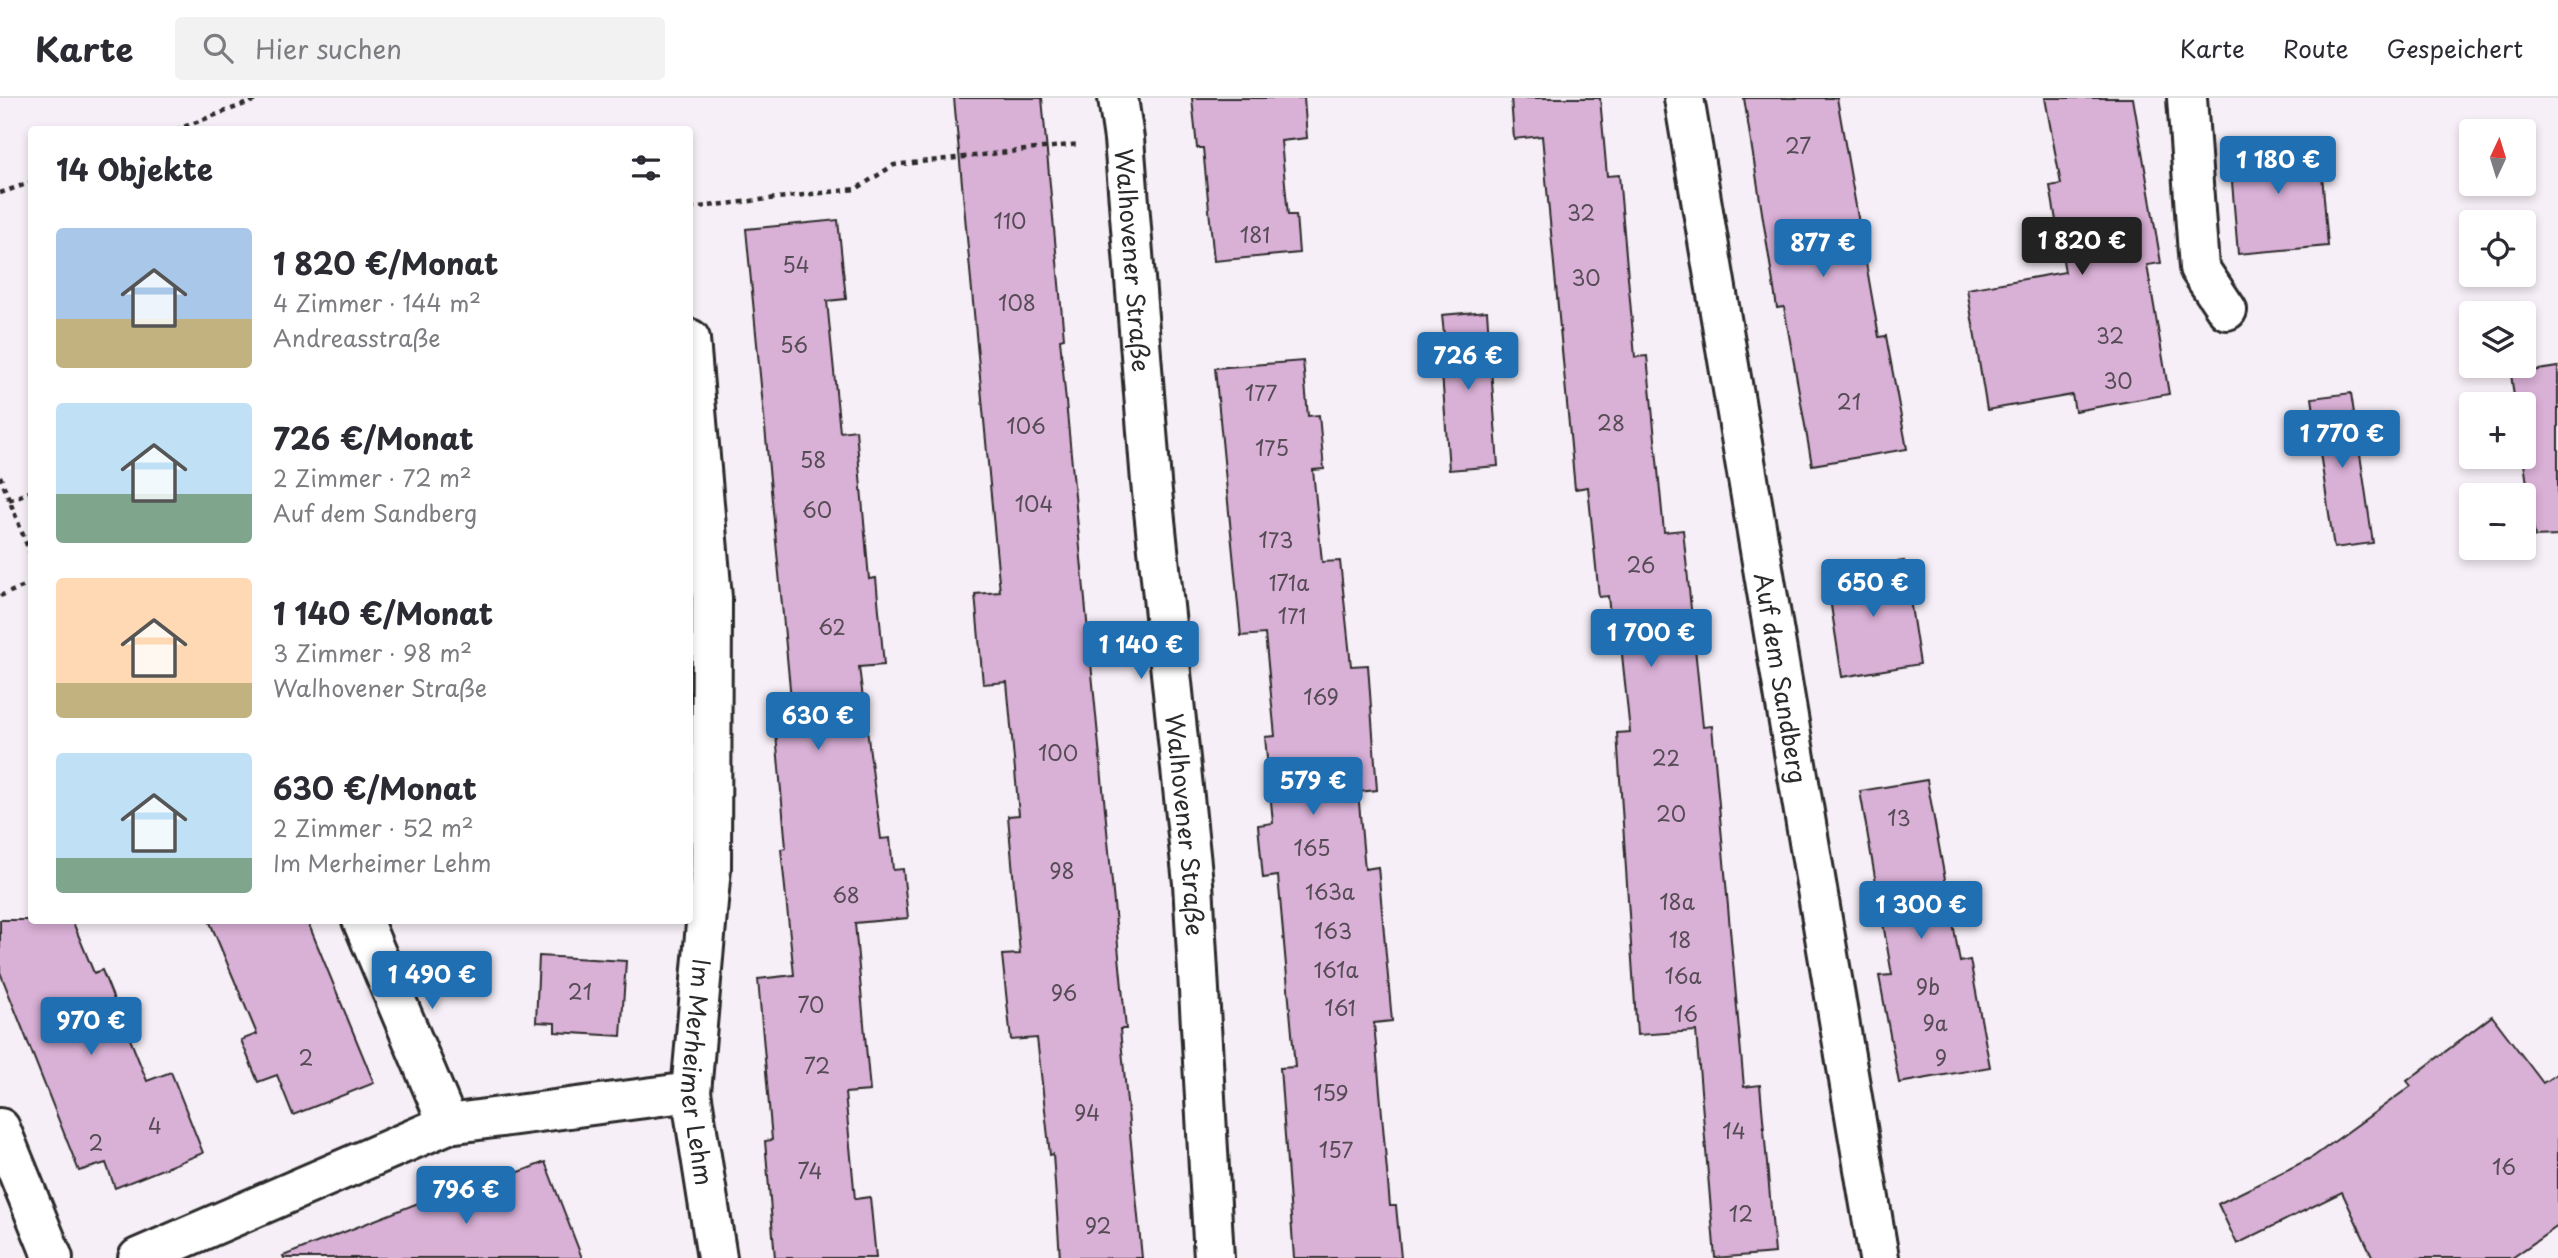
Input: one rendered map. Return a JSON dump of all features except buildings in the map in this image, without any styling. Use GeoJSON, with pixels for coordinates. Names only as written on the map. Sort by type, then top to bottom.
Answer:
{"type":"FeatureCollection","features":[{"type":"Feature","properties":{"kind":"street","name":"Walhovener Straße"},"geometry":{"type":"LineString","coordinates":[[1118,98],[1124,139],[1151,482],[1193,883],[1214,1258]]}},
{"type":"Feature","properties":{"kind":"street","name":"Auf dem Sandberg"},"geometry":{"type":"LineString","coordinates":[[1685,98],[1879,1258]]}},
{"type":"Feature","properties":{"kind":"street"},"geometry":{"type":"LineString","coordinates":[[2187,98],[2199,268],[2227,310]]}},
{"type":"Feature","properties":{"kind":"street","name":"Im Merheimer Lehm"},"geometry":{"type":"LineString","coordinates":[[693,374],[712,598],[711,868],[691,1093],[717,1258]]}},
{"type":"Feature","properties":{"kind":"street"},"geometry":{"type":"LineString","coordinates":[[364,924],[448,1124]]}},
{"type":"Feature","properties":{"kind":"street"},"geometry":{"type":"LineString","coordinates":[[138,1258],[448,1124],[691,1093]]}},
{"type":"Feature","properties":{"kind":"street"},"geometry":{"type":"LineString","coordinates":[[0,1128],[53,1258]]}},
{"type":"Feature","properties":{"kind":"path"},"geometry":{"type":"LineString","coordinates":[[185,126],[261,98]]}},
{"type":"Feature","properties":{"kind":"path"},"geometry":{"type":"LineString","coordinates":[[693,208],[856,188],[894,165],[1124,139]]}},
{"type":"Feature","properties":{"kind":"path"},"geometry":{"type":"LineString","coordinates":[[0,193],[28,182]]}},
{"type":"Feature","properties":{"kind":"path"},"geometry":{"type":"LineString","coordinates":[[0,477],[28,548]]}},
{"type":"Feature","properties":{"kind":"path"},"geometry":{"type":"LineString","coordinates":[[9,500],[28,493]]}},
{"type":"Feature","properties":{"kind":"path"},"geometry":{"type":"LineString","coordinates":[[0,596],[28,585]]}}]}
